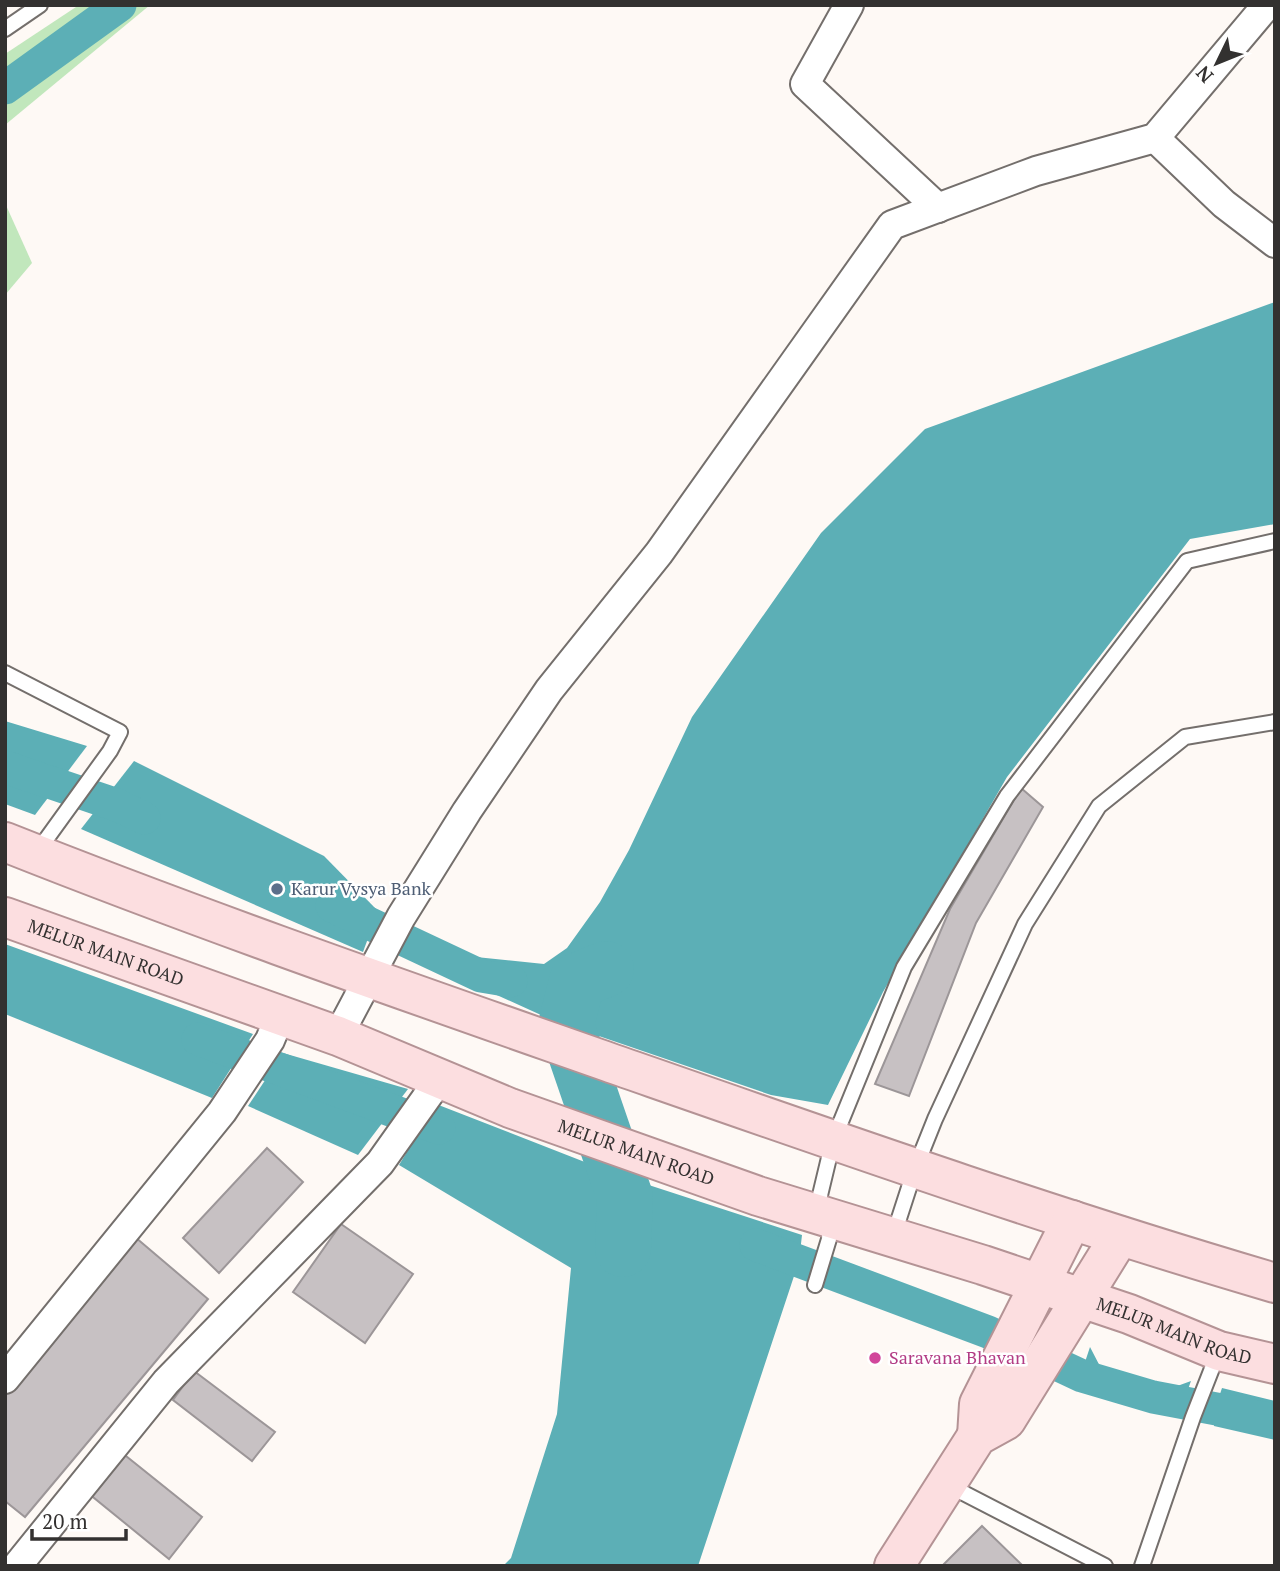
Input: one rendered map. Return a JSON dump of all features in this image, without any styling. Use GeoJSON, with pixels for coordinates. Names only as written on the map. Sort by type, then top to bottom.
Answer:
{"type":"FeatureCollection","features":[{"type":"Feature","properties":{"kind":"main road"},"geometry":{"type":"LineString","coordinates":[[20,848],[139,895],[374,968],[510,1027],[834,1141],[1120,1236],[1275,1283]]}},
{"type":"Feature","properties":{"kind":"main road","name":"MELUR MAIN ROAD"},"geometry":{"type":"LineString","coordinates":[[5,917],[275,1028],[338,1036],[433,1087],[510,1108],[758,1196],[825,1224],[893,1237],[1129,1314],[1213,1366],[1275,1364]]}},
{"type":"Feature","properties":{"kind":"main road"},"geometry":{"type":"LineString","coordinates":[[894,1566],[978,1436],[1006,1420],[1040,1284],[1072,1220]]}},
{"type":"Feature","properties":{"kind":"main road"},"geometry":{"type":"LineString","coordinates":[[1023,1358],[1080,1299],[1120,1236]]}},
{"type":"Feature","properties":{"kind":"street"},"geometry":{"type":"LineString","coordinates":[[849,5],[805,84],[938,208]]}},
{"type":"Feature","properties":{"kind":"street"},"geometry":{"type":"LineString","coordinates":[[338,1036],[401,917],[467,811],[549,690],[659,553],[892,225],[1036,171],[1155,138],[1266,5]]}},
{"type":"Feature","properties":{"kind":"street"},"geometry":{"type":"LineString","coordinates":[[1155,138],[1224,204],[1275,243]]}},
{"type":"Feature","properties":{"kind":"street"},"geometry":{"type":"LineString","coordinates":[[5,1379],[222,1112],[275,1028]]}},
{"type":"Feature","properties":{"kind":"street"},"geometry":{"type":"LineString","coordinates":[[17,1566],[166,1382],[380,1163],[433,1087]]}},
{"type":"Feature","properties":{"kind":"lane"},"geometry":{"type":"LineString","coordinates":[[5,29],[40,5]]}},
{"type":"Feature","properties":{"kind":"lane"},"geometry":{"type":"LineString","coordinates":[[815,1285],[834,1141],[904,967],[1007,796],[1186,561],[1275,541]]}},
{"type":"Feature","properties":{"kind":"lane"},"geometry":{"type":"LineString","coordinates":[[5,673],[120,732],[110,751],[61,818],[20,848]]}},
{"type":"Feature","properties":{"kind":"lane"},"geometry":{"type":"LineString","coordinates":[[893,1237],[935,1119],[1025,924],[1099,806],[1185,737],[1275,722]]}},
{"type":"Feature","properties":{"kind":"lane"},"geometry":{"type":"LineString","coordinates":[[1142,1566],[1213,1366]]}},
{"type":"Feature","properties":{"kind":"lane"},"geometry":{"type":"LineString","coordinates":[[947,1485],[1105,1566]]}},
{"type":"Feature","properties":{"kind":"green space"},"geometry":{"type":"Polygon","coordinates":[[[79,5],[150,5],[5,125],[5,54],[79,5]]]}},
{"type":"Feature","properties":{"kind":"green space"},"geometry":{"type":"Polygon","coordinates":[[[5,203],[32,263],[5,295],[5,203]]]}},
{"type":"Feature","properties":{"kind":"water"},"geometry":{"type":"Polygon","coordinates":[[[1275,302],[1275,524],[1190,539],[1007,777],[883,992],[828,1105],[771,1095],[552,1020],[468,982],[469,971],[476,957],[544,964],[567,948],[600,902],[629,850],[692,717],[821,533],[925,429],[1275,302]]]}},
{"type":"Feature","properties":{"kind":"water"},"geometry":{"type":"Polygon","coordinates":[[[5,721],[87,746],[35,815],[5,804],[5,721]]]}},
{"type":"Feature","properties":{"kind":"water"},"geometry":{"type":"Polygon","coordinates":[[[134,761],[324,856],[378,911],[363,952],[81,829],[134,761]]]}},
{"type":"Feature","properties":{"kind":"water"},"geometry":{"type":"Polygon","coordinates":[[[5,944],[253,1034],[212,1098],[5,1014],[5,944]]]}},
{"type":"Feature","properties":{"kind":"water"},"geometry":{"type":"Polygon","coordinates":[[[283,1053],[408,1089],[358,1155],[248,1106],[283,1053]]]}},
{"type":"Feature","properties":{"kind":"water"},"geometry":{"type":"Polygon","coordinates":[[[436,1104],[618,1175],[802,1235],[799,1261],[698,1566],[503,1566],[511,1558],[557,1414],[571,1268],[399,1165],[436,1104]]]}},
{"type":"Feature","properties":{"kind":"water"},"geometry":{"type":"Polygon","coordinates":[[[1090,1347],[1105,1376],[1158,1393],[1191,1381],[1183,1403],[1174,1413],[1077,1386],[1090,1347]]]}},
{"type":"Feature","properties":{"kind":"water"},"geometry":{"type":"Polygon","coordinates":[[[1222,1388],[1275,1401],[1275,1440],[1214,1426],[1215,1409],[1222,1388]]]}},
{"type":"Feature","properties":{"kind":"building"},"geometry":{"type":"Polygon","coordinates":[[[1021,788],[1043,807],[976,923],[909,1096],[875,1084],[950,909],[1021,788]]]}},
{"type":"Feature","properties":{"kind":"building"},"geometry":{"type":"Polygon","coordinates":[[[267,1148],[303,1182],[219,1273],[183,1238],[267,1148]]]}},
{"type":"Feature","properties":{"kind":"building"},"geometry":{"type":"Polygon","coordinates":[[[341,1224],[413,1274],[365,1343],[293,1292],[341,1224]]]}},
{"type":"Feature","properties":{"kind":"building"},"geometry":{"type":"Polygon","coordinates":[[[135,1237],[208,1299],[25,1517],[5,1501],[5,1391],[135,1237]]]}},
{"type":"Feature","properties":{"kind":"building"},"geometry":{"type":"Polygon","coordinates":[[[194,1371],[275,1432],[252,1461],[173,1400],[194,1371]]]}},
{"type":"Feature","properties":{"kind":"building"},"geometry":{"type":"Polygon","coordinates":[[[121,1452],[202,1517],[169,1559],[88,1493],[121,1452]]]}},
{"type":"Feature","properties":{"kind":"building"},"geometry":{"type":"Polygon","coordinates":[[[982,1526],[1023,1566],[942,1566],[982,1526]]]}},
{"type":"Feature","properties":{"kind":"waterway"},"geometry":{"type":"LineString","coordinates":[[5,88],[120,5]]}},
{"type":"Feature","properties":{"kind":"waterway"},"geometry":{"type":"LineString","coordinates":[[5,767],[117,805],[144,818]]}},
{"type":"Feature","properties":{"kind":"waterway"},"geometry":{"type":"LineString","coordinates":[[332,906],[481,976],[511,981]]}},
{"type":"Feature","properties":{"kind":"waterway"},"geometry":{"type":"LineString","coordinates":[[606,969],[577,981],[566,1025],[625,1197],[623,1249]]}},
{"type":"Feature","properties":{"kind":"waterway"},"geometry":{"type":"LineString","coordinates":[[198,1039],[439,1128]]}},
{"type":"Feature","properties":{"kind":"waterway"},"geometry":{"type":"LineString","coordinates":[[756,1245],[988,1332],[1082,1376],[1153,1397],[1275,1420]]}},
{"type":"Feature","properties":{"kind":"place","name":"Karur Vysya Bank"},"geometry":{"type":"Point","coordinates":[277,889]}},
{"type":"Feature","properties":{"kind":"place","name":"Saravana Bhavan"},"geometry":{"type":"Point","coordinates":[875,1358]}}]}
